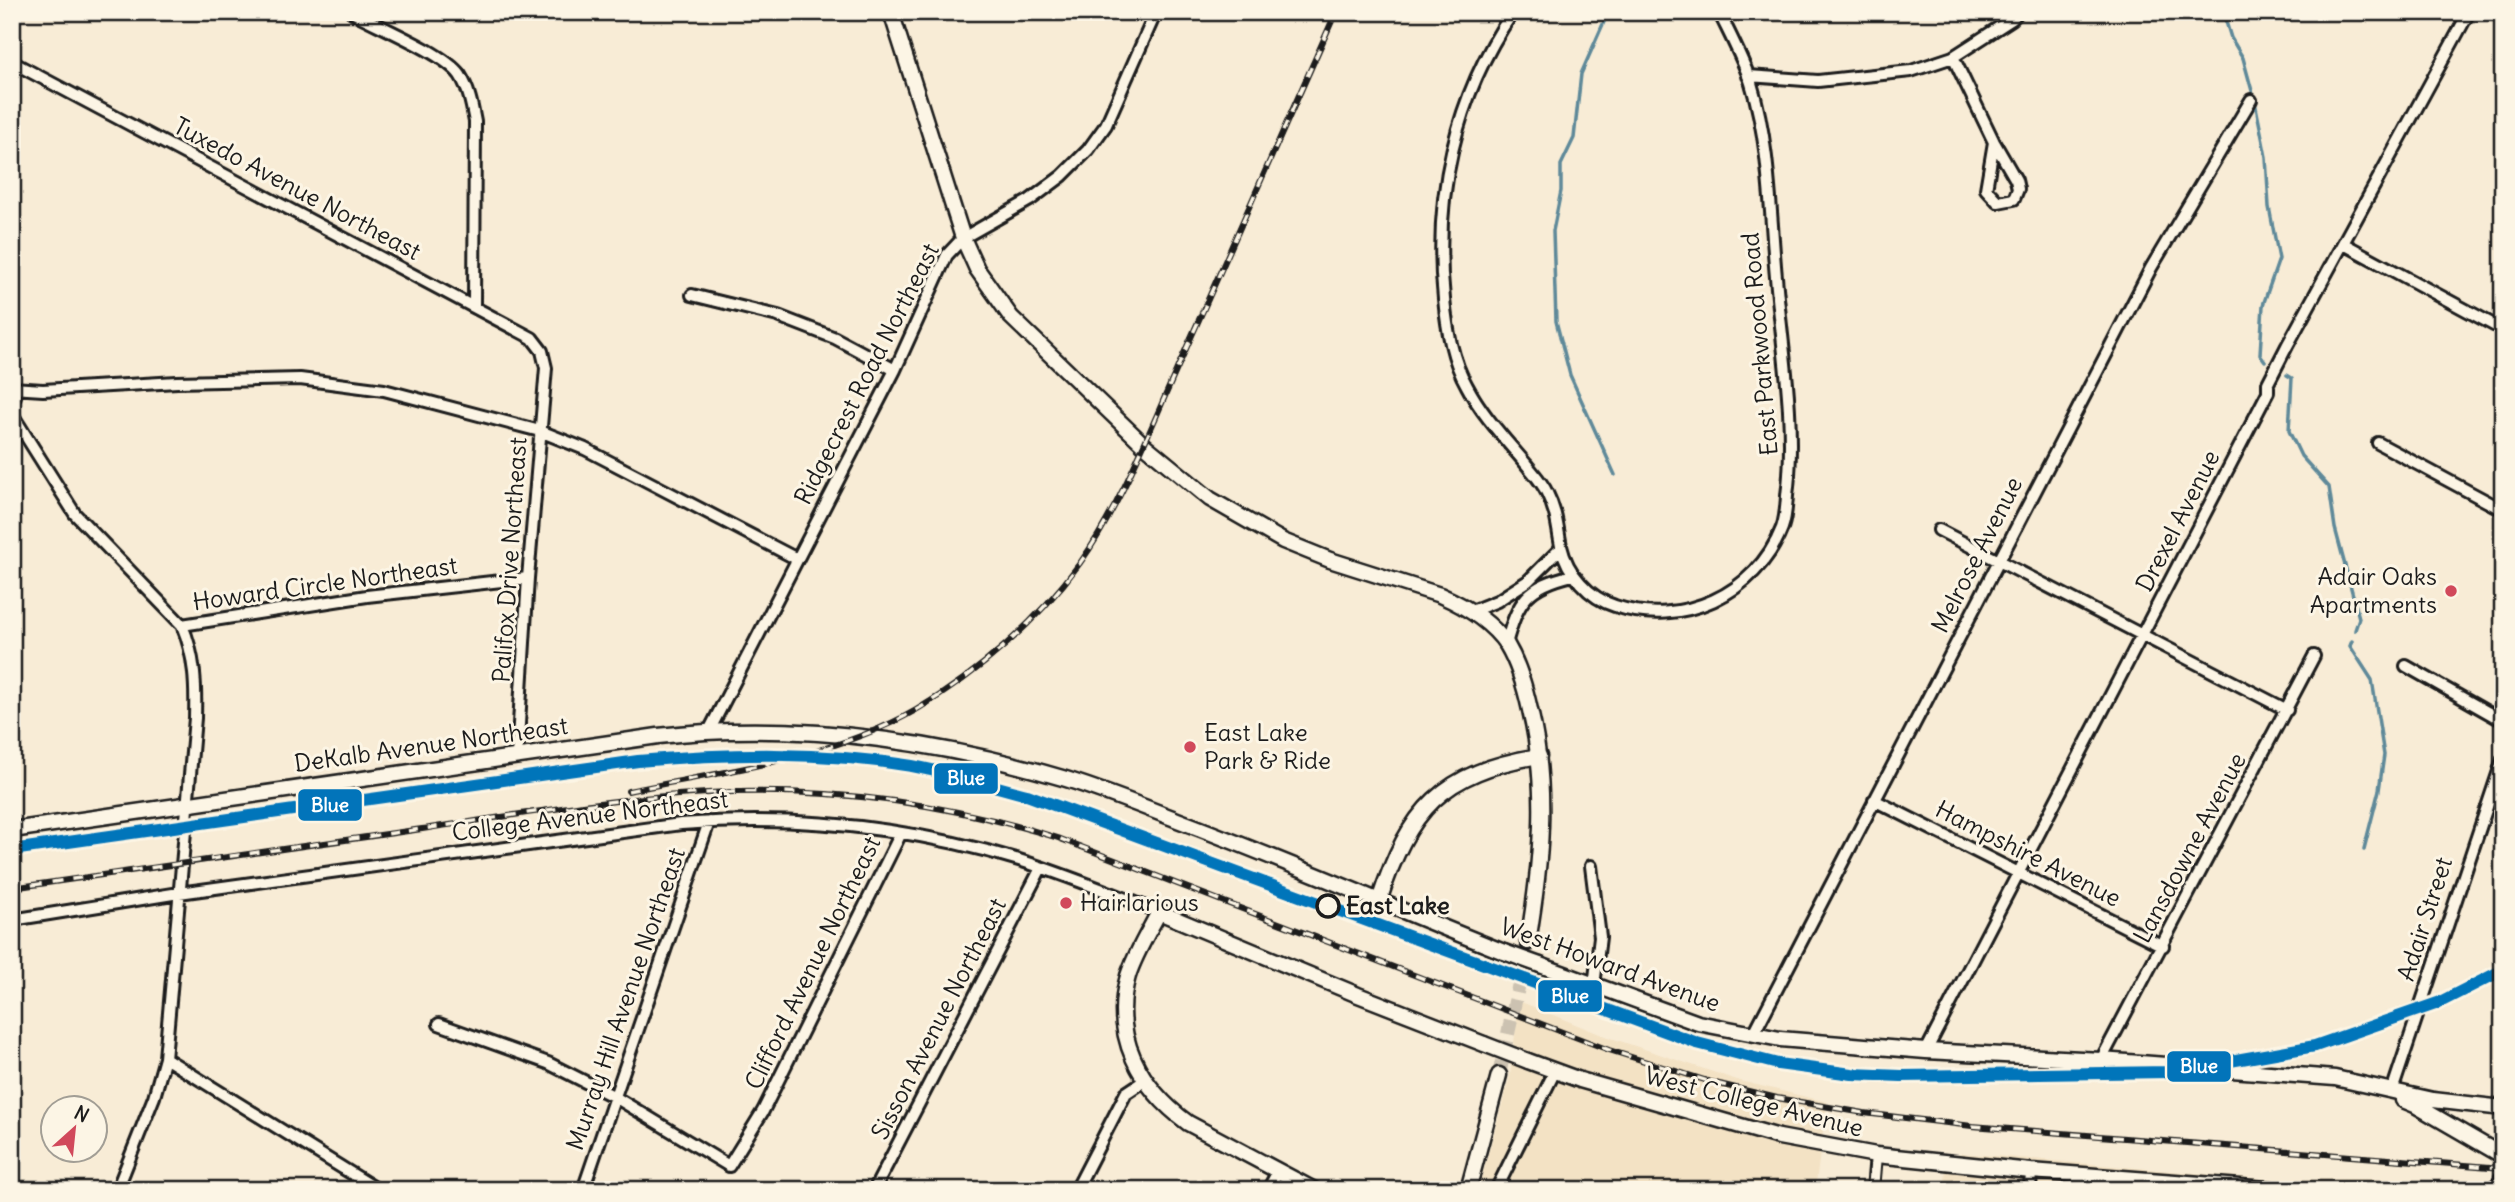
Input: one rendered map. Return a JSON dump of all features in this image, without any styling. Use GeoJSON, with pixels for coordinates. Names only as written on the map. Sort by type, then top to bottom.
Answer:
{"type":"FeatureCollection","features":[{"type":"Feature","properties":{"kind":"main road"},"geometry":{"type":"LineString","coordinates":[[891,12],[962,238],[977,269],[1011,317],[1143,444],[1210,499],[1283,541],[1330,560],[1440,595],[1472,611],[1506,644],[1524,684],[1539,756],[1542,786],[1539,877],[1528,943]]}},
{"type":"Feature","properties":{"kind":"main road","name":"DeKalb Avenue Northeast"},"geometry":{"type":"LineString","coordinates":[[12,830],[517,755],[709,731],[769,729],[859,736]]}},
{"type":"Feature","properties":{"kind":"main road","name":"West Howard Avenue"},"geometry":{"type":"LineString","coordinates":[[859,736],[956,753],[1066,779],[1201,828],[1594,986],[1698,1023],[1753,1035],[1926,1051],[2101,1059],[2335,1079],[2460,1105],[2503,1108]]}},
{"type":"Feature","properties":{"kind":"main road"},"geometry":{"type":"LineString","coordinates":[[1380,901],[1395,855],[1407,831],[1438,796],[1482,770],[1513,760],[1539,756]]}},
{"type":"Feature","properties":{"kind":"main road"},"geometry":{"type":"LineString","coordinates":[[1159,912],[1139,951],[1125,989],[1125,1028],[1144,1081],[1170,1109],[1188,1123],[1314,1190]]}},
{"type":"Feature","properties":{"kind":"main road","name":"College Avenue Northeast"},"geometry":{"type":"LineString","coordinates":[[1159,912],[1359,995]]}},
{"type":"Feature","properties":{"kind":"main road","name":"West College Avenue"},"geometry":{"type":"LineString","coordinates":[[1359,995],[1580,1080],[1786,1138],[1875,1155],[2031,1171],[2280,1190]]}},
{"type":"Feature","properties":{"kind":"main road"},"geometry":{"type":"LineString","coordinates":[[1462,1190],[1470,1183],[1499,1075]]}},
{"type":"Feature","properties":{"kind":"main road"},"geometry":{"type":"LineString","coordinates":[[2392,1091],[2401,1100],[2415,1105],[2503,1156]]}},
{"type":"Feature","properties":{"kind":"main road"},"geometry":{"type":"LineString","coordinates":[[2460,1105],[2454,1118],[2462,1133]]}},
{"type":"Feature","properties":{"kind":"main road"},"geometry":{"type":"LineString","coordinates":[[2496,1190],[2503,1177]]}},
{"type":"Feature","properties":{"kind":"street"},"geometry":{"type":"LineString","coordinates":[[352,12],[438,57],[459,74],[469,94],[475,122],[474,306]]}},
{"type":"Feature","properties":{"kind":"street","name":"Ridgecrest Road Northeast"},"geometry":{"type":"LineString","coordinates":[[709,731],[895,370],[940,267],[953,246],[962,238],[1030,200],[1062,176],[1088,150],[1106,125],[1156,12]]}},
{"type":"Feature","properties":{"kind":"street"},"geometry":{"type":"LineString","coordinates":[[1506,644],[1520,603],[1529,593],[1550,580],[1573,575],[1561,548],[1559,523],[1547,493],[1488,418],[1461,376],[1449,338],[1441,268],[1443,200],[1453,145],[1464,107],[1483,62],[1513,12]]}},
{"type":"Feature","properties":{"kind":"street","name":"East Parkwood Road"},"geometry":{"type":"LineString","coordinates":[[1573,575],[1592,594],[1613,606],[1649,613],[1690,610],[1727,594],[1754,571],[1782,527],[1791,469],[1790,428],[1764,147],[1748,76],[1720,12]]}},
{"type":"Feature","properties":{"kind":"street"},"geometry":{"type":"LineString","coordinates":[[1748,76],[1818,81],[1911,71],[1953,57],[2012,19],[2018,12]]}},
{"type":"Feature","properties":{"kind":"street","name":"Drexel Avenue"},"geometry":{"type":"LineString","coordinates":[[1926,1051],[2268,392],[2268,383],[2280,359],[2469,12]]}},
{"type":"Feature","properties":{"kind":"street"},"geometry":{"type":"LineString","coordinates":[[1953,57],[1994,142],[2016,180],[2018,189],[2014,199],[2008,201],[1998,202],[1986,190],[1994,142]]}},
{"type":"Feature","properties":{"kind":"street","name":"Tuxedo Avenue Northeast"},"geometry":{"type":"LineString","coordinates":[[12,62],[532,338],[542,351],[546,368]]}},
{"type":"Feature","properties":{"kind":"street","name":"Melrose Avenue"},"geometry":{"type":"LineString","coordinates":[[1753,1035],[2151,268],[2251,100]]}},
{"type":"Feature","properties":{"kind":"street"},"geometry":{"type":"LineString","coordinates":[[2344,244],[2503,330]]}},
{"type":"Feature","properties":{"kind":"street"},"geometry":{"type":"LineString","coordinates":[[692,295],[778,316],[835,338],[895,370]]}},
{"type":"Feature","properties":{"kind":"street","name":"Palifox Drive Northeast"},"geometry":{"type":"LineString","coordinates":[[517,755],[528,578],[546,368]]}},
{"type":"Feature","properties":{"kind":"street"},"geometry":{"type":"LineString","coordinates":[[12,402],[15,396],[12,388],[43,390],[177,382],[300,379],[384,390],[540,431],[585,449],[797,559]]}},
{"type":"Feature","properties":{"kind":"street","name":"Howard Circle Northeast"},"geometry":{"type":"LineString","coordinates":[[13,418],[75,513],[182,625],[367,596],[528,578]]}},
{"type":"Feature","properties":{"kind":"street"},"geometry":{"type":"LineString","coordinates":[[2378,443],[2503,510]]}},
{"type":"Feature","properties":{"kind":"street"},"geometry":{"type":"LineString","coordinates":[[1939,530],[2287,710]]}},
{"type":"Feature","properties":{"kind":"street"},"geometry":{"type":"LineString","coordinates":[[1472,611],[1497,601],[1528,581],[1561,548]]}},
{"type":"Feature","properties":{"kind":"street"},"geometry":{"type":"LineString","coordinates":[[117,1190],[154,1097],[165,1058],[195,719],[196,676],[191,646],[182,625]]}},
{"type":"Feature","properties":{"kind":"street","name":"Lansdowne Avenue"},"geometry":{"type":"LineString","coordinates":[[2101,1059],[2315,656]]}},
{"type":"Feature","properties":{"kind":"street"},"geometry":{"type":"LineString","coordinates":[[2406,666],[2503,720]]}},
{"type":"Feature","properties":{"kind":"street","name":"Adair Street"},"geometry":{"type":"LineString","coordinates":[[2392,1091],[2503,759]]}},
{"type":"Feature","properties":{"kind":"street","name":"Hampshire Avenue"},"geometry":{"type":"LineString","coordinates":[[1874,800],[2162,946]]}},
{"type":"Feature","properties":{"kind":"street","name":"College Avenue Northeast"},"geometry":{"type":"LineString","coordinates":[[12,920],[179,893],[681,824],[803,821],[901,833],[961,845],[1041,868],[1159,912]]}},
{"type":"Feature","properties":{"kind":"street","name":"Murray Hill Avenue Northeast"},"geometry":{"type":"LineString","coordinates":[[583,1190],[709,822]]}},
{"type":"Feature","properties":{"kind":"street","name":"Clifford Avenue Northeast"},"geometry":{"type":"LineString","coordinates":[[615,1097],[729,1166],[764,1111],[901,833]]}},
{"type":"Feature","properties":{"kind":"street"},"geometry":{"type":"LineString","coordinates":[[1591,866],[1601,937],[1594,986]]}},
{"type":"Feature","properties":{"kind":"street","name":"Sisson Avenue Northeast"},"geometry":{"type":"LineString","coordinates":[[874,1190],[1041,868]]}},
{"type":"Feature","properties":{"kind":"street"},"geometry":{"type":"LineString","coordinates":[[439,1024],[548,1063],[615,1097]]}},
{"type":"Feature","properties":{"kind":"street"},"geometry":{"type":"LineString","coordinates":[[165,1058],[378,1190]]}},
{"type":"Feature","properties":{"kind":"street"},"geometry":{"type":"LineString","coordinates":[[1496,1190],[1555,1071]]}},
{"type":"Feature","properties":{"kind":"street"},"geometry":{"type":"LineString","coordinates":[[1076,1190],[1126,1093],[1144,1081]]}},
{"type":"Feature","properties":{"kind":"street"},"geometry":{"type":"LineString","coordinates":[[1873,1190],[1875,1155]]}},
{"type":"Feature","properties":{"kind":"street"},"geometry":{"type":"LineString","coordinates":[[1268,1190],[1278,1171]]}},
{"type":"Feature","properties":{"kind":"street"},"geometry":{"type":"LineString","coordinates":[[2030,1190],[2031,1171]]}},
{"type":"Feature","properties":{"kind":"shaded area"},"geometry":{"type":"Polygon","coordinates":[[[1519,1001],[1602,1035],[1740,1081],[1827,1102],[1815,1190],[1478,1190],[1510,1076],[1519,1001]]]}},
{"type":"Feature","properties":{"kind":"shaded area"},"geometry":{"type":"Polygon","coordinates":[[[1962,1153],[2275,1180],[2391,1181],[2391,1190],[1945,1190],[1946,1160],[1962,1153]]]}},
{"type":"Feature","properties":{"kind":"waterway"},"geometry":{"type":"LineString","coordinates":[[1606,12],[1581,74],[1574,138],[1561,165],[1561,191],[1553,231],[1556,321],[1570,375],[1615,475]]}},
{"type":"Feature","properties":{"kind":"waterway"},"geometry":{"type":"LineString","coordinates":[[2223,12],[2231,38],[2243,58],[2255,102],[2266,157],[2269,207],[2279,259],[2263,305],[2260,354],[2265,361]]}},
{"type":"Feature","properties":{"kind":"waterway"},"geometry":{"type":"LineString","coordinates":[[2287,375],[2292,378],[2289,431],[2301,456],[2329,487],[2335,528],[2359,618],[2355,630]]}},
{"type":"Feature","properties":{"kind":"waterway"},"geometry":{"type":"LineString","coordinates":[[2352,641],[2350,646],[2372,680],[2384,755],[2379,790],[2364,849]]}},
{"type":"Feature","properties":{"kind":"tunnel"},"geometry":{"type":"LineString","coordinates":[[1499,1075],[1528,942]]}},
{"type":"Feature","properties":{"kind":"railway"},"geometry":{"type":"LineString","coordinates":[[628,791],[738,770],[813,752],[884,726],[916,710],[962,680],[1006,645],[1045,606],[1095,541],[1122,491],[1336,12]]}},
{"type":"Feature","properties":{"kind":"railway"},"geometry":{"type":"LineString","coordinates":[[12,888],[636,799],[752,792],[840,795],[928,806],[1015,825],[1058,838],[1609,1050],[1711,1082],[1777,1098],[1864,1113],[1972,1126],[2503,1168]]}},
{"type":"Feature","properties":{"kind":"transit line","name":"Blue"},"geometry":{"type":"LineString","coordinates":[[12,850],[638,761],[775,755],[878,761],[941,772],[1027,795],[1697,1043],[1778,1064],[1852,1074],[1901,1076],[2168,1072],[2315,1046],[2438,1003],[2503,970]]}},
{"type":"Feature","properties":{"kind":"place","name":"Adair Oaks Apartments"},"geometry":{"type":"Point","coordinates":[2451,591]}},
{"type":"Feature","properties":{"kind":"place","name":"East Lake Park & Ride"},"geometry":{"type":"Point","coordinates":[1190,747]}},
{"type":"Feature","properties":{"kind":"place","name":"Hairlarious"},"geometry":{"type":"Point","coordinates":[1066,903]}},
{"type":"Feature","properties":{"kind":"place","name":"East Lake"},"geometry":{"type":"Point","coordinates":[1328,906]}}]}
